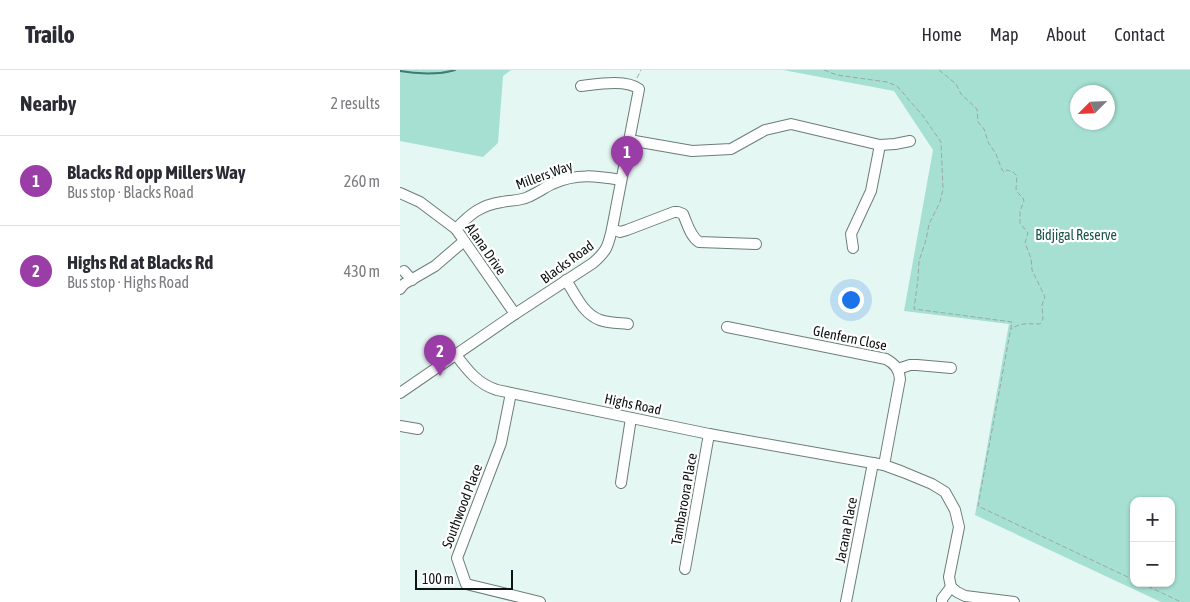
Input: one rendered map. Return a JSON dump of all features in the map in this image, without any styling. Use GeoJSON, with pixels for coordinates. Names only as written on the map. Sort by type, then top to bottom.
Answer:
{"type":"FeatureCollection","features":[{"type":"Feature","properties":{"kind":"street"},"geometry":{"type":"LineString","coordinates":[[581,86],[621,83],[636,86]]}},
{"type":"Feature","properties":{"kind":"street","name":"Blacks Road"},"geometry":{"type":"LineString","coordinates":[[456,355],[593,263],[603,254],[612,229],[629,140],[636,86]]}},
{"type":"Feature","properties":{"kind":"street"},"geometry":{"type":"LineString","coordinates":[[629,140],[692,151],[731,149],[765,130],[791,124],[880,145],[910,141]]}},
{"type":"Feature","properties":{"kind":"street"},"geometry":{"type":"LineString","coordinates":[[852,248],[851,234],[871,192],[880,145]]}},
{"type":"Feature","properties":{"kind":"street","name":"Millers Way"},"geometry":{"type":"LineString","coordinates":[[456,229],[474,211],[490,204],[528,197],[567,178],[590,176],[621,180]]}},
{"type":"Feature","properties":{"kind":"street","name":"Alana Drive"},"geometry":{"type":"LineString","coordinates":[[400,193],[420,202],[456,229],[515,314]]}},
{"type":"Feature","properties":{"kind":"street"},"geometry":{"type":"LineString","coordinates":[[612,229],[620,232],[678,212],[683,214],[692,235],[699,242],[756,244]]}},
{"type":"Feature","properties":{"kind":"street"},"geometry":{"type":"LineString","coordinates":[[400,289],[404,284],[435,266],[464,241]]}},
{"type":"Feature","properties":{"kind":"street"},"geometry":{"type":"LineString","coordinates":[[404,271],[412,280]]}},
{"type":"Feature","properties":{"kind":"street"},"geometry":{"type":"LineString","coordinates":[[566,280],[588,313],[601,320],[628,324]]}},
{"type":"Feature","properties":{"kind":"street","name":"Glenfern Close"},"geometry":{"type":"LineString","coordinates":[[727,327],[886,359],[894,363],[898,369],[900,379],[884,465]]}},
{"type":"Feature","properties":{"kind":"street"},"geometry":{"type":"LineString","coordinates":[[400,393],[456,355]]}},
{"type":"Feature","properties":{"kind":"street","name":"Highs Road"},"geometry":{"type":"LineString","coordinates":[[456,355],[481,384],[489,388],[709,434],[884,465],[932,484],[945,492],[954,510],[959,527],[949,577],[951,587]]}},
{"type":"Feature","properties":{"kind":"street"},"geometry":{"type":"LineString","coordinates":[[898,369],[917,364],[951,368]]}},
{"type":"Feature","properties":{"kind":"street","name":"Southwood Place"},"geometry":{"type":"LineString","coordinates":[[511,393],[501,442],[456,558],[466,584],[540,602]]}},
{"type":"Feature","properties":{"kind":"street"},"geometry":{"type":"LineString","coordinates":[[621,483],[631,418]]}},
{"type":"Feature","properties":{"kind":"street"},"geometry":{"type":"LineString","coordinates":[[400,426],[418,429]]}},
{"type":"Feature","properties":{"kind":"street","name":"Tambaroora Place"},"geometry":{"type":"LineString","coordinates":[[685,569],[709,434]]}},
{"type":"Feature","properties":{"kind":"street","name":"Jacana Place"},"geometry":{"type":"LineString","coordinates":[[846,602],[873,463]]}},
{"type":"Feature","properties":{"kind":"street"},"geometry":{"type":"LineString","coordinates":[[942,602],[942,599],[951,587],[965,596],[1014,602]]}},
{"type":"Feature","properties":{"kind":"path"},"geometry":{"type":"LineString","coordinates":[[636,86],[641,70]]}},
{"type":"Feature","properties":{"kind":"path"},"geometry":{"type":"LineString","coordinates":[[824,70],[837,75],[887,82],[898,86],[924,116],[941,142],[943,189],[940,202],[929,224],[919,261],[914,309],[1012,322],[978,506],[1130,578]]}},
{"type":"Feature","properties":{"kind":"path"},"geometry":{"type":"LineString","coordinates":[[939,70],[956,84],[962,94],[977,109],[978,122],[984,129],[988,142],[999,159],[1002,170],[1004,172],[1007,170],[1011,171],[1016,176],[1016,189],[1024,201],[1020,211],[1020,223],[1028,233],[1025,243],[1031,258],[1032,270],[1046,297],[1042,305],[1043,319],[1040,324],[1025,323],[1011,329]]}},
{"type":"Feature","properties":{"kind":"path"},"geometry":{"type":"LineString","coordinates":[[1149,587],[1181,602]]}},
{"type":"Feature","properties":{"kind":"green space"},"geometry":{"type":"Polygon","coordinates":[[[400,70],[511,70],[503,76],[498,143],[483,157],[400,141],[400,70]]]}},
{"type":"Feature","properties":{"kind":"green space","name":"Bidjigal Reserve"},"geometry":{"type":"Polygon","coordinates":[[[783,70],[1190,70],[1190,602],[1161,602],[975,515],[1009,324],[904,311],[933,150],[894,91],[783,70]]]}},
{"type":"Feature","properties":{"kind":"waterway"},"geometry":{"type":"LineString","coordinates":[[400,71],[428,74],[455,70]]}},
{"type":"Feature","properties":{"kind":"place","name":"Blacks Rd opp Millers Way"},"geometry":{"type":"Point","coordinates":[627,177]}},
{"type":"Feature","properties":{"kind":"place","name":"Highs Rd at Blacks Rd"},"geometry":{"type":"Point","coordinates":[440,376]}}]}
